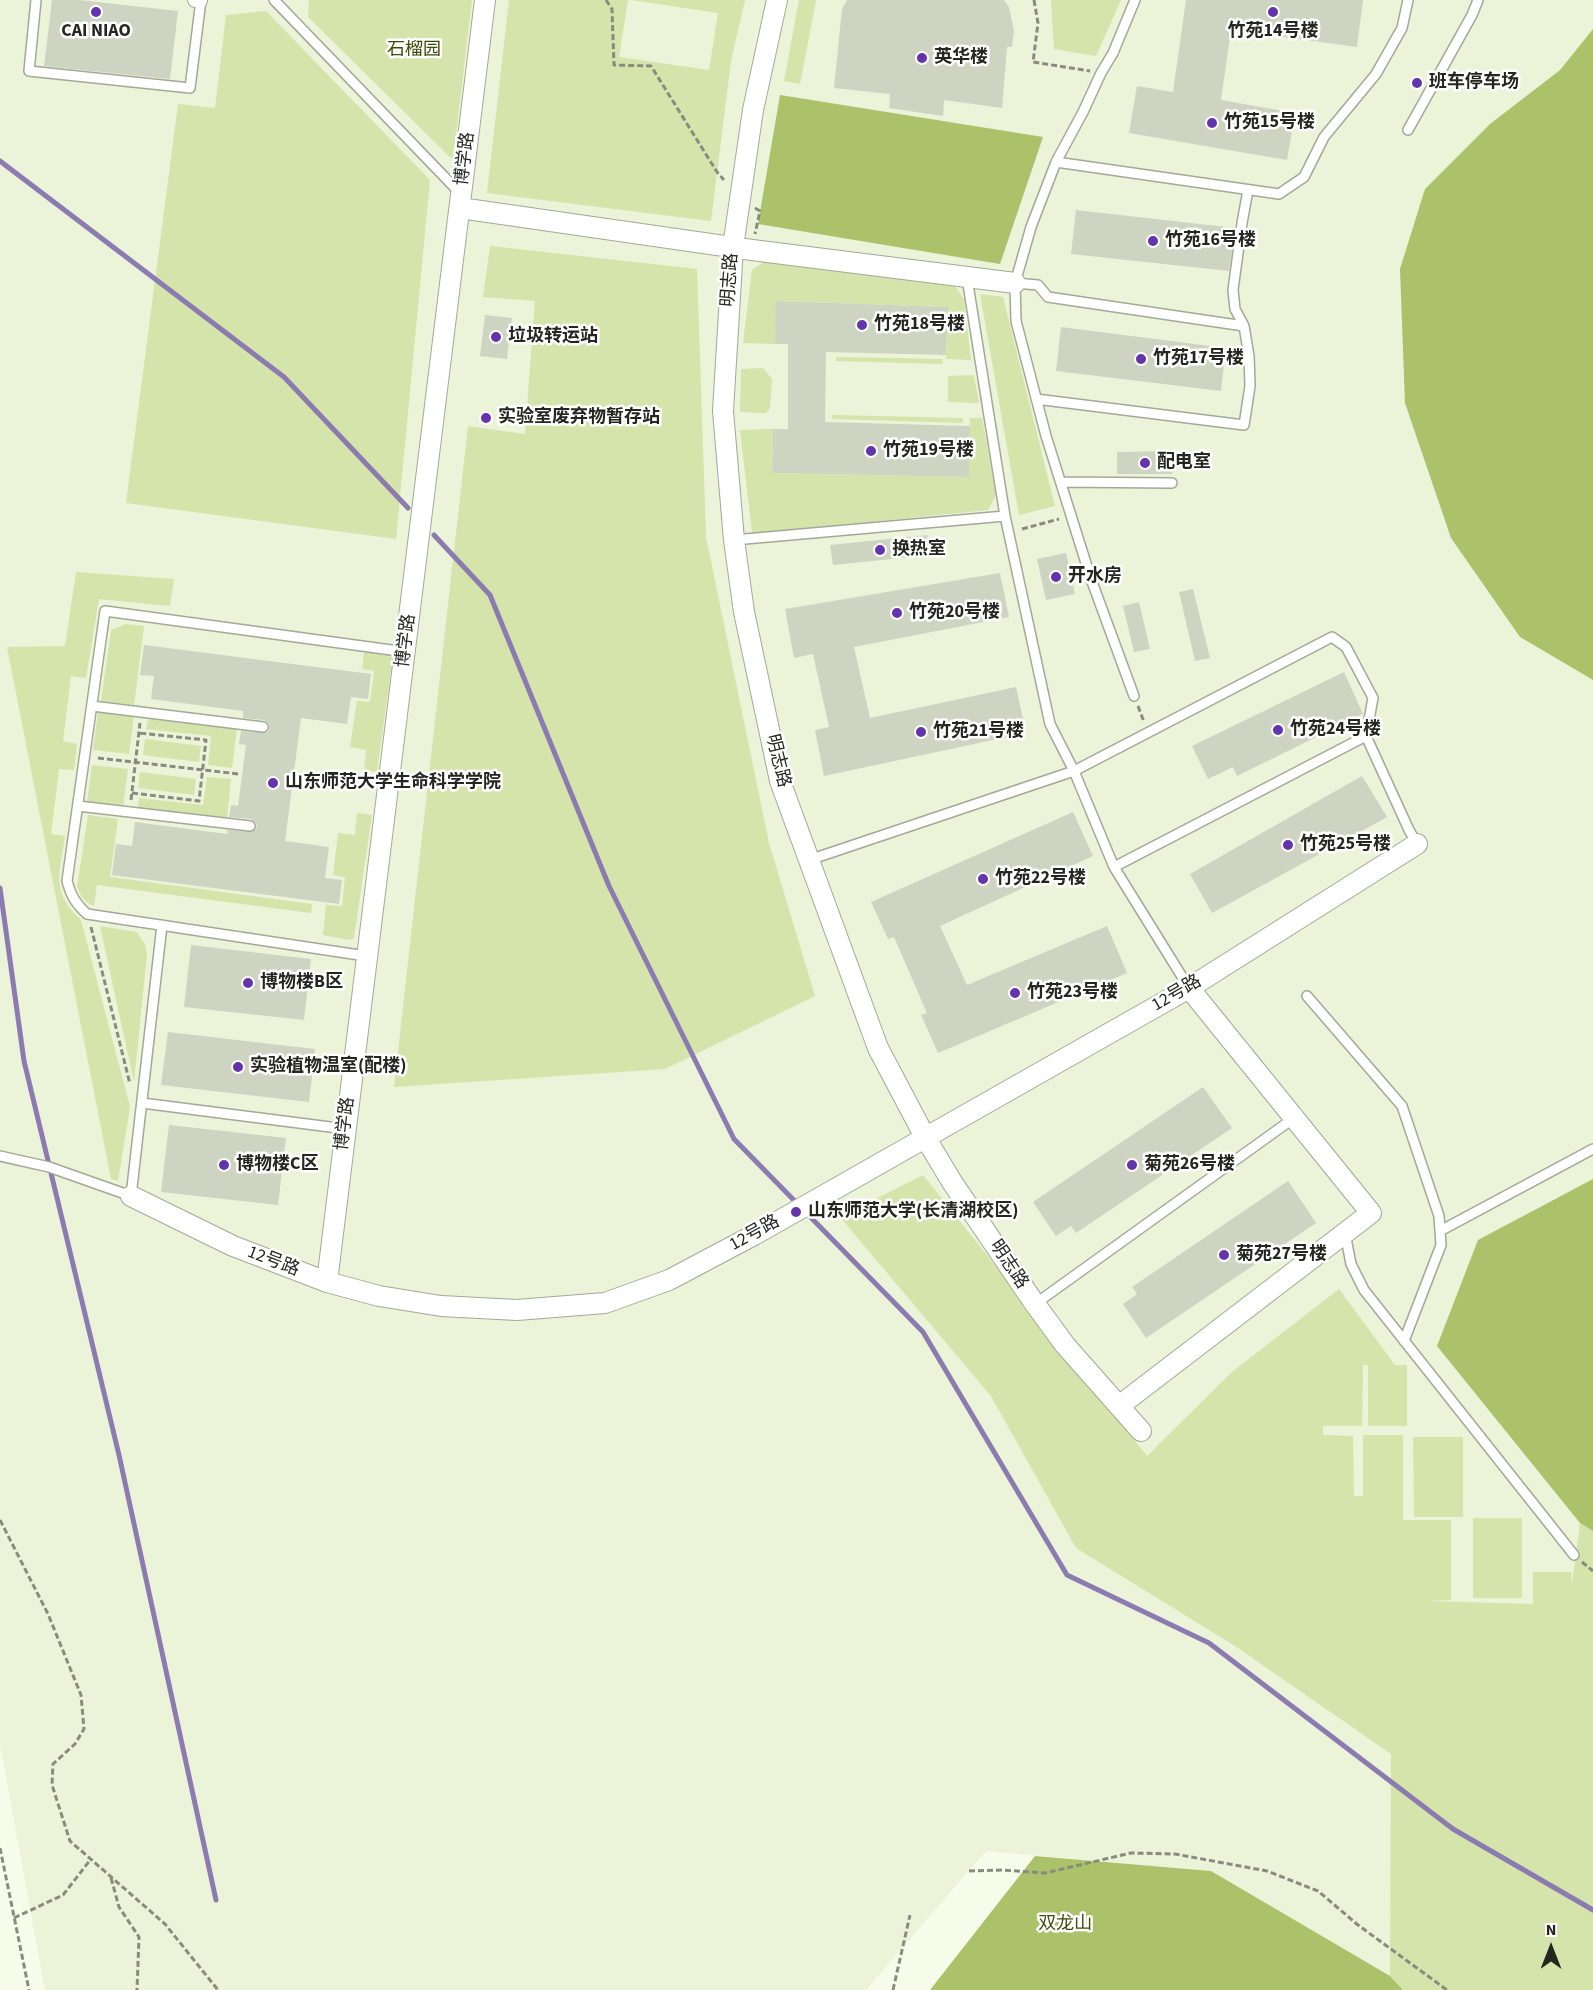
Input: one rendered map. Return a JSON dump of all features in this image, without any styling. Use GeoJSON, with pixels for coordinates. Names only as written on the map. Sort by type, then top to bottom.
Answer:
{"type":"FeatureCollection","features":[{"type":"Feature","properties":{"kind":"street"},"geometry":{"type":"LineString","coordinates":[[195,0],[200,0]]}},
{"type":"Feature","properties":{"kind":"street","name":"博学路"},"geometry":{"type":"LineString","coordinates":[[327,1282],[485,0]]}},
{"type":"Feature","properties":{"kind":"street","name":"明志路"},"geometry":{"type":"LineString","coordinates":[[777,0],[753,110],[733,248],[723,411],[734,540],[744,612],[780,781],[878,1048],[925,1137],[952,1182],[1065,1345],[1142,1431]]}},
{"type":"Feature","properties":{"kind":"street"},"geometry":{"type":"LineString","coordinates":[[461,201],[733,248],[1014,283]]}},
{"type":"Feature","properties":{"kind":"street","name":"12号路"},"geometry":{"type":"LineString","coordinates":[[131,1196],[233,1246],[327,1282],[379,1296],[441,1306],[518,1310],[605,1303],[669,1281],[780,1220],[1189,988],[1417,844]]}},
{"type":"Feature","properties":{"kind":"street"},"geometry":{"type":"LineString","coordinates":[[1119,1406],[1371,1213],[1189,988]]}},
{"type":"Feature","properties":{"kind":"lane"},"geometry":{"type":"LineString","coordinates":[[36,0],[28,71],[190,88],[200,0]]}},
{"type":"Feature","properties":{"kind":"lane"},"geometry":{"type":"LineString","coordinates":[[274,0],[461,201]]}},
{"type":"Feature","properties":{"kind":"lane"},"geometry":{"type":"LineString","coordinates":[[1134,696],[1091,579],[1036,399],[1016,321],[1014,283],[1031,227],[1056,162],[1101,72],[1113,53],[1135,0]]}},
{"type":"Feature","properties":{"kind":"lane"},"geometry":{"type":"LineString","coordinates":[[1056,162],[1279,194],[1304,177],[1324,137],[1376,74],[1402,28],[1408,0]]}},
{"type":"Feature","properties":{"kind":"lane"},"geometry":{"type":"LineString","coordinates":[[1408,130],[1472,15],[1478,0]]}},
{"type":"Feature","properties":{"kind":"lane"},"geometry":{"type":"LineString","coordinates":[[1036,399],[1244,425],[1250,386],[1249,356],[1244,326],[1235,309],[1233,290],[1248,190]]}},
{"type":"Feature","properties":{"kind":"lane"},"geometry":{"type":"LineString","coordinates":[[967,278],[1005,516],[1050,724],[1074,771],[1114,867],[1189,988]]}},
{"type":"Feature","properties":{"kind":"lane"},"geometry":{"type":"LineString","coordinates":[[1014,283],[1038,285],[1048,297],[1244,326]]}},
{"type":"Feature","properties":{"kind":"lane"},"geometry":{"type":"LineString","coordinates":[[1061,482],[1172,483]]}},
{"type":"Feature","properties":{"kind":"lane"},"geometry":{"type":"LineString","coordinates":[[734,540],[1005,516]]}},
{"type":"Feature","properties":{"kind":"lane"},"geometry":{"type":"LineString","coordinates":[[366,956],[87,914],[70,894],[68,881],[105,611],[406,652]]}},
{"type":"Feature","properties":{"kind":"lane"},"geometry":{"type":"LineString","coordinates":[[809,860],[1074,771],[1332,636],[1346,648],[1372,698],[1366,736],[1417,844]]}},
{"type":"Feature","properties":{"kind":"lane"},"geometry":{"type":"LineString","coordinates":[[92,706],[263,727]]}},
{"type":"Feature","properties":{"kind":"lane"},"geometry":{"type":"LineString","coordinates":[[1114,867],[1366,736]]}},
{"type":"Feature","properties":{"kind":"lane"},"geometry":{"type":"LineString","coordinates":[[78,806],[250,826]]}},
{"type":"Feature","properties":{"kind":"lane"},"geometry":{"type":"LineString","coordinates":[[0,1156],[49,1167],[131,1196],[162,926]]}},
{"type":"Feature","properties":{"kind":"lane"},"geometry":{"type":"LineString","coordinates":[[1307,996],[1402,1106],[1439,1216],[1442,1245],[1404,1341]]}},
{"type":"Feature","properties":{"kind":"lane"},"geometry":{"type":"LineString","coordinates":[[142,1103],[346,1129]]}},
{"type":"Feature","properties":{"kind":"lane"},"geometry":{"type":"LineString","coordinates":[[1035,1304],[1294,1118]]}},
{"type":"Feature","properties":{"kind":"lane"},"geometry":{"type":"LineString","coordinates":[[1440,1231],[1593,1149]]}},
{"type":"Feature","properties":{"kind":"lane"},"geometry":{"type":"LineString","coordinates":[[1345,1233],[1351,1264],[1364,1290],[1574,1555]]}},
{"type":"Feature","properties":{"kind":"path"},"geometry":{"type":"LineString","coordinates":[[606,0],[612,9]]}},
{"type":"Feature","properties":{"kind":"path"},"geometry":{"type":"LineString","coordinates":[[1034,0],[1038,23],[1033,62],[1101,72]]}},
{"type":"Feature","properties":{"kind":"path"},"geometry":{"type":"LineString","coordinates":[[1008,532],[1072,516]]}},
{"type":"Feature","properties":{"kind":"path"},"geometry":{"type":"LineString","coordinates":[[1134,696],[1147,732]]}},
{"type":"Feature","properties":{"kind":"path"},"geometry":{"type":"LineString","coordinates":[[129,812],[141,712]]}},
{"type":"Feature","properties":{"kind":"path"},"geometry":{"type":"LineString","coordinates":[[132,793],[199,801],[206,740],[139,733]]}},
{"type":"Feature","properties":{"kind":"path"},"geometry":{"type":"LineString","coordinates":[[85,756],[239,774]]}},
{"type":"Feature","properties":{"kind":"path"},"geometry":{"type":"LineString","coordinates":[[87,914],[131,1087]]}},
{"type":"Feature","properties":{"kind":"path"},"geometry":{"type":"LineString","coordinates":[[0,1520],[48,1614],[81,1695],[84,1729],[75,1744],[53,1764],[52,1785],[70,1841],[165,1924],[218,1990]]}},
{"type":"Feature","properties":{"kind":"path"},"geometry":{"type":"LineString","coordinates":[[0,1848],[29,1990]]}},
{"type":"Feature","properties":{"kind":"path"},"geometry":{"type":"LineString","coordinates":[[969,1871],[1002,1870],[1045,1873],[1131,1853],[1174,1854],[1266,1871],[1318,1891],[1358,1925],[1446,1990]]}},
{"type":"Feature","properties":{"kind":"path"},"geometry":{"type":"LineString","coordinates":[[14,1917],[63,1895],[91,1859]]}},
{"type":"Feature","properties":{"kind":"path"},"geometry":{"type":"LineString","coordinates":[[111,1877],[119,1907],[138,1937],[137,1990]]}},
{"type":"Feature","properties":{"kind":"path"},"geometry":{"type":"LineString","coordinates":[[893,1990],[910,1915]]}},
{"type":"Feature","properties":{"kind":"shaded area","name":"山东师范大学(长清湖校区)"},"geometry":{"type":"Polygon","coordinates":[[[0,0],[1593,0],[1593,29],[1560,70],[1490,124],[1425,189],[1520,637],[1593,680],[1593,1990],[1402,1990],[1211,1871],[986,1851],[866,1990],[45,1990],[0,1744],[0,0]]]}},
{"type":"Feature","properties":{"kind":"green space","name":"石榴园"},"geometry":{"type":"Polygon","coordinates":[[[309,0],[472,0],[453,160],[308,17],[309,0]]]}},
{"type":"Feature","properties":{"kind":"green space"},"geometry":{"type":"Polygon","coordinates":[[[509,0],[628,0],[619,57],[709,70],[718,13],[631,0],[745,0],[731,61],[711,221],[487,193],[509,0]]]}},
{"type":"Feature","properties":{"kind":"green space"},"geometry":{"type":"Polygon","coordinates":[[[799,0],[816,0],[800,84],[784,81],[799,0]]]}},
{"type":"Feature","properties":{"kind":"green space"},"geometry":{"type":"Polygon","coordinates":[[[1051,0],[1121,0],[1096,56],[1054,49],[1051,0]]]}},
{"type":"Feature","properties":{"kind":"green space"},"geometry":{"type":"Polygon","coordinates":[[[266,11],[430,180],[396,539],[126,503],[178,104],[215,108],[226,15],[266,11]]]}},
{"type":"Feature","properties":{"kind":"green space"},"geometry":{"type":"Polygon","coordinates":[[[1593,29],[1593,680],[1520,637],[1451,538],[1405,403],[1400,269],[1425,189],[1490,124],[1560,70],[1593,29]]]}},
{"type":"Feature","properties":{"kind":"green space"},"geometry":{"type":"Polygon","coordinates":[[[780,95],[1043,137],[1000,264],[758,224],[780,95]]]}},
{"type":"Feature","properties":{"kind":"green space"},"geometry":{"type":"Polygon","coordinates":[[[490,246],[697,269],[706,537],[769,843],[815,996],[665,1069],[394,1087],[468,426],[525,434],[535,301],[483,297],[490,246]]]}},
{"type":"Feature","properties":{"kind":"green space"},"geometry":{"type":"Polygon","coordinates":[[[764,262],[955,286],[964,299],[971,360],[946,359],[948,307],[777,301],[775,344],[743,343],[752,270],[764,262]]]}},
{"type":"Feature","properties":{"kind":"green space"},"geometry":{"type":"Polygon","coordinates":[[[980,294],[1003,297],[1055,506],[1019,515],[980,294]]]}},
{"type":"Feature","properties":{"kind":"green space"},"geometry":{"type":"Polygon","coordinates":[[[836,357],[943,359],[942,364],[836,361],[836,357]]]}},
{"type":"Feature","properties":{"kind":"green space"},"geometry":{"type":"Polygon","coordinates":[[[763,368],[772,379],[770,408],[766,413],[740,412],[741,369],[763,368]]]}},
{"type":"Feature","properties":{"kind":"green space"},"geometry":{"type":"Polygon","coordinates":[[[974,375],[979,403],[948,402],[948,376],[974,375]]]}},
{"type":"Feature","properties":{"kind":"green space"},"geometry":{"type":"Polygon","coordinates":[[[832,415],[963,418],[963,423],[832,419],[832,415]]]}},
{"type":"Feature","properties":{"kind":"green space"},"geometry":{"type":"Polygon","coordinates":[[[970,418],[982,418],[996,495],[988,510],[762,533],[752,532],[740,430],[773,429],[772,473],[969,477],[970,418]]]}},
{"type":"Feature","properties":{"kind":"green space"},"geometry":{"type":"Polygon","coordinates":[[[76,572],[174,579],[170,606],[99,599],[86,678],[71,676],[63,741],[77,744],[74,770],[59,769],[51,834],[65,836],[60,871],[61,891],[71,910],[81,920],[130,1107],[118,1181],[111,1179],[7,647],[65,646],[76,572]]]}},
{"type":"Feature","properties":{"kind":"green space"},"geometry":{"type":"Polygon","coordinates":[[[126,624],[144,626],[134,705],[101,701],[111,630],[126,624]]]}},
{"type":"Feature","properties":{"kind":"green space"},"geometry":{"type":"Polygon","coordinates":[[[364,652],[393,656],[377,772],[364,770],[366,750],[350,747],[357,701],[370,702],[374,671],[362,669],[364,652]]]}},
{"type":"Feature","properties":{"kind":"green space"},"geometry":{"type":"Polygon","coordinates":[[[98,712],[134,716],[129,754],[93,750],[98,712]]]}},
{"type":"Feature","properties":{"kind":"green space"},"geometry":{"type":"Polygon","coordinates":[[[148,719],[237,729],[232,768],[208,765],[211,736],[146,729],[148,719]]]}},
{"type":"Feature","properties":{"kind":"green space"},"geometry":{"type":"Polygon","coordinates":[[[145,739],[201,746],[199,762],[143,755],[145,739]]]}},
{"type":"Feature","properties":{"kind":"green space"},"geometry":{"type":"Polygon","coordinates":[[[92,765],[128,769],[123,807],[87,802],[92,765]]]}},
{"type":"Feature","properties":{"kind":"green space"},"geometry":{"type":"Polygon","coordinates":[[[140,772],[196,779],[194,795],[138,788],[140,772]]]}},
{"type":"Feature","properties":{"kind":"green space"},"geometry":{"type":"Polygon","coordinates":[[[207,777],[231,779],[227,818],[138,808],[139,798],[203,805],[207,777]]]}},
{"type":"Feature","properties":{"kind":"green space"},"geometry":{"type":"Polygon","coordinates":[[[357,813],[372,815],[354,938],[350,940],[323,935],[326,905],[342,906],[345,877],[333,875],[338,833],[355,835],[357,813]]]}},
{"type":"Feature","properties":{"kind":"green space"},"geometry":{"type":"Polygon","coordinates":[[[88,815],[118,819],[110,877],[312,904],[311,913],[97,885],[94,906],[84,899],[77,887],[88,815]]]}},
{"type":"Feature","properties":{"kind":"green space"},"geometry":{"type":"Polygon","coordinates":[[[100,926],[137,932],[145,944],[147,954],[134,1082],[100,926]]]}},
{"type":"Feature","properties":{"kind":"green space"},"geometry":{"type":"Polygon","coordinates":[[[923,1175],[1147,1456],[1232,1372],[1339,1289],[1395,1365],[1407,1365],[1407,1426],[1368,1426],[1368,1365],[1363,1365],[1362,1426],[1323,1426],[1323,1435],[1353,1436],[1354,1496],[1363,1496],[1363,1435],[1403,1435],[1403,1520],[1451,1520],[1451,1600],[1427,1601],[1533,1604],[1533,1572],[1571,1572],[1572,1584],[1580,1523],[1593,1531],[1593,1990],[1403,1990],[1390,1976],[1391,1754],[1235,1646],[1076,1548],[991,1396],[840,1217],[923,1175]]]}},
{"type":"Feature","properties":{"kind":"green space"},"geometry":{"type":"Polygon","coordinates":[[[1593,1179],[1593,1531],[1580,1523],[1437,1346],[1478,1240],[1593,1179]]]}},
{"type":"Feature","properties":{"kind":"green space"},"geometry":{"type":"Polygon","coordinates":[[[1413,1437],[1463,1437],[1463,1517],[1414,1517],[1413,1437]]]}},
{"type":"Feature","properties":{"kind":"green space"},"geometry":{"type":"Polygon","coordinates":[[[1473,1518],[1522,1518],[1522,1598],[1473,1598],[1473,1518]]]}},
{"type":"Feature","properties":{"kind":"green space","name":"双龙山"},"geometry":{"type":"Polygon","coordinates":[[[1035,1856],[1211,1871],[1390,1976],[1403,1990],[930,1990],[1035,1856]]]}},
{"type":"Feature","properties":{"kind":"building"},"geometry":{"type":"Polygon","coordinates":[[[52,0],[79,0],[178,11],[170,79],[44,66],[52,0]]]}},
{"type":"Feature","properties":{"kind":"building","name":"英华楼"},"geometry":{"type":"Polygon","coordinates":[[[847,0],[1004,0],[1009,7],[1014,31],[1012,47],[1007,47],[1002,108],[944,100],[943,116],[889,108],[890,94],[834,88],[842,9],[847,0]]]}},
{"type":"Feature","properties":{"kind":"building"},"geometry":{"type":"Polygon","coordinates":[[[1186,0],[1363,0],[1357,47],[1231,30],[1221,100],[1295,113],[1287,160],[1129,133],[1137,86],[1173,92],[1186,0]]]}},
{"type":"Feature","properties":{"kind":"building","name":"竹苑16号楼"},"geometry":{"type":"Polygon","coordinates":[[[1076,210],[1235,228],[1229,271],[1071,254],[1076,210]]]}},
{"type":"Feature","properties":{"kind":"building"},"geometry":{"type":"Polygon","coordinates":[[[776,301],[948,307],[946,355],[826,352],[825,422],[970,426],[969,477],[772,473],[773,429],[788,429],[788,344],[775,344],[776,301]]]}},
{"type":"Feature","properties":{"kind":"building","name":"垃圾转运站"},"geometry":{"type":"Polygon","coordinates":[[[485,315],[512,318],[507,359],[480,356],[485,315]]]}},
{"type":"Feature","properties":{"kind":"building","name":"竹苑17号楼"},"geometry":{"type":"Polygon","coordinates":[[[1061,327],[1226,348],[1221,391],[1056,371],[1061,327]]]}},
{"type":"Feature","properties":{"kind":"building","name":"配电室"},"geometry":{"type":"Polygon","coordinates":[[[1173,451],[1172,474],[1117,474],[1117,452],[1173,451]]]}},
{"type":"Feature","properties":{"kind":"building","name":"换热室"},"geometry":{"type":"Polygon","coordinates":[[[927,535],[930,555],[833,565],[830,545],[927,535]]]}},
{"type":"Feature","properties":{"kind":"building","name":"开水房"},"geometry":{"type":"Polygon","coordinates":[[[1066,553],[1075,594],[1046,600],[1037,559],[1066,553]]]}},
{"type":"Feature","properties":{"kind":"building"},"geometry":{"type":"Polygon","coordinates":[[[1000,573],[1009,617],[854,647],[870,718],[1016,687],[1026,733],[824,776],[815,730],[829,727],[813,654],[794,658],[785,609],[1000,573]]]}},
{"type":"Feature","properties":{"kind":"building"},"geometry":{"type":"Polygon","coordinates":[[[1193,589],[1210,658],[1195,661],[1179,592],[1193,589]]]}},
{"type":"Feature","properties":{"kind":"building"},"geometry":{"type":"Polygon","coordinates":[[[1139,602],[1150,649],[1134,652],[1123,606],[1139,602]]]}},
{"type":"Feature","properties":{"kind":"building"},"geometry":{"type":"Polygon","coordinates":[[[144,645],[371,674],[368,699],[351,697],[347,724],[301,718],[285,841],[329,847],[325,878],[342,880],[339,904],[112,875],[116,844],[132,846],[135,822],[227,834],[228,830],[252,832],[257,827],[251,819],[229,817],[231,805],[238,806],[246,745],[239,744],[241,731],[265,733],[269,731],[269,724],[264,720],[243,718],[243,711],[151,699],[154,676],[140,675],[144,645]]]}},
{"type":"Feature","properties":{"kind":"building","name":"竹苑24号楼"},"geometry":{"type":"Polygon","coordinates":[[[1344,672],[1363,714],[1237,776],[1233,767],[1208,779],[1192,746],[1344,672]]]}},
{"type":"Feature","properties":{"kind":"building","name":"竹苑25号楼"},"geometry":{"type":"Polygon","coordinates":[[[1362,776],[1387,817],[1212,913],[1190,874],[1362,776]]]}},
{"type":"Feature","properties":{"kind":"building"},"geometry":{"type":"Polygon","coordinates":[[[1073,812],[1093,856],[940,926],[967,985],[1107,926],[1127,973],[938,1053],[921,1015],[927,1013],[894,937],[888,939],[871,902],[1073,812]]]}},
{"type":"Feature","properties":{"kind":"building","name":"博物楼B区"},"geometry":{"type":"Polygon","coordinates":[[[191,945],[311,959],[304,1020],[184,1007],[191,945]]]}},
{"type":"Feature","properties":{"kind":"building","name":"实验植物温室(配楼)"},"geometry":{"type":"Polygon","coordinates":[[[168,1032],[315,1049],[309,1102],[161,1085],[168,1032]]]}},
{"type":"Feature","properties":{"kind":"building","name":"菊苑26号楼"},"geometry":{"type":"Polygon","coordinates":[[[1203,1087],[1232,1128],[1076,1233],[1071,1226],[1056,1236],[1033,1202],[1203,1087]]]}},
{"type":"Feature","properties":{"kind":"building","name":"博物楼C区"},"geometry":{"type":"Polygon","coordinates":[[[169,1125],[286,1138],[278,1205],[161,1192],[169,1125]]]}},
{"type":"Feature","properties":{"kind":"building","name":"菊苑27号楼"},"geometry":{"type":"Polygon","coordinates":[[[1288,1181],[1316,1223],[1146,1338],[1123,1304],[1137,1294],[1132,1287],[1288,1181]]]}},
{"type":"Feature","properties":{"kind":"waterway"},"geometry":{"type":"LineString","coordinates":[[0,161],[284,377],[408,508]]}},
{"type":"Feature","properties":{"kind":"waterway"},"geometry":{"type":"LineString","coordinates":[[434,535],[490,595],[609,886],[734,1139],[923,1332],[1067,1575],[1209,1643],[1453,1829],[1593,1910]]}},
{"type":"Feature","properties":{"kind":"waterway"},"geometry":{"type":"LineString","coordinates":[[0,888],[24,1061],[119,1455],[216,1900]]}},
{"type":"Feature","properties":{"kind":"place","name":"CAI NIAO"},"geometry":{"type":"Point","coordinates":[96,12]}},
{"type":"Feature","properties":{"kind":"place","name":"竹苑14号楼"},"geometry":{"type":"Point","coordinates":[1273,12]}},
{"type":"Feature","properties":{"kind":"place","name":"英华楼"},"geometry":{"type":"Point","coordinates":[922,58]}},
{"type":"Feature","properties":{"kind":"place","name":"班车停车场"},"geometry":{"type":"Point","coordinates":[1417,83]}},
{"type":"Feature","properties":{"kind":"place","name":"竹苑15号楼"},"geometry":{"type":"Point","coordinates":[1212,123]}},
{"type":"Feature","properties":{"kind":"place","name":"竹苑16号楼"},"geometry":{"type":"Point","coordinates":[1153,241]}},
{"type":"Feature","properties":{"kind":"place","name":"竹苑18号楼"},"geometry":{"type":"Point","coordinates":[862,325]}},
{"type":"Feature","properties":{"kind":"place","name":"垃圾转运站"},"geometry":{"type":"Point","coordinates":[496,337]}},
{"type":"Feature","properties":{"kind":"place","name":"竹苑17号楼"},"geometry":{"type":"Point","coordinates":[1141,359]}},
{"type":"Feature","properties":{"kind":"place","name":"实验室废弃物暂存站"},"geometry":{"type":"Point","coordinates":[486,418]}},
{"type":"Feature","properties":{"kind":"place","name":"竹苑19号楼"},"geometry":{"type":"Point","coordinates":[871,451]}},
{"type":"Feature","properties":{"kind":"place","name":"配电室"},"geometry":{"type":"Point","coordinates":[1145,463]}},
{"type":"Feature","properties":{"kind":"place","name":"换热室"},"geometry":{"type":"Point","coordinates":[880,550]}},
{"type":"Feature","properties":{"kind":"place","name":"开水房"},"geometry":{"type":"Point","coordinates":[1056,577]}},
{"type":"Feature","properties":{"kind":"place","name":"竹苑20号楼"},"geometry":{"type":"Point","coordinates":[897,613]}},
{"type":"Feature","properties":{"kind":"place","name":"竹苑24号楼"},"geometry":{"type":"Point","coordinates":[1278,730]}},
{"type":"Feature","properties":{"kind":"place","name":"竹苑21号楼"},"geometry":{"type":"Point","coordinates":[921,732]}},
{"type":"Feature","properties":{"kind":"place","name":"山东师范大学生命科学学院"},"geometry":{"type":"Point","coordinates":[273,783]}},
{"type":"Feature","properties":{"kind":"place","name":"竹苑25号楼"},"geometry":{"type":"Point","coordinates":[1288,845]}},
{"type":"Feature","properties":{"kind":"place","name":"竹苑22号楼"},"geometry":{"type":"Point","coordinates":[983,879]}},
{"type":"Feature","properties":{"kind":"place","name":"博物楼B区"},"geometry":{"type":"Point","coordinates":[248,983]}},
{"type":"Feature","properties":{"kind":"place","name":"竹苑23号楼"},"geometry":{"type":"Point","coordinates":[1015,993]}},
{"type":"Feature","properties":{"kind":"place","name":"实验植物温室(配楼)"},"geometry":{"type":"Point","coordinates":[238,1067]}},
{"type":"Feature","properties":{"kind":"place","name":"博物楼C区"},"geometry":{"type":"Point","coordinates":[224,1165]}},
{"type":"Feature","properties":{"kind":"place","name":"菊苑26号楼"},"geometry":{"type":"Point","coordinates":[1132,1165]}},
{"type":"Feature","properties":{"kind":"place","name":"山东师范大学(长清湖校区)"},"geometry":{"type":"Point","coordinates":[796,1212]}},
{"type":"Feature","properties":{"kind":"place","name":"菊苑27号楼"},"geometry":{"type":"Point","coordinates":[1224,1255]}}]}
